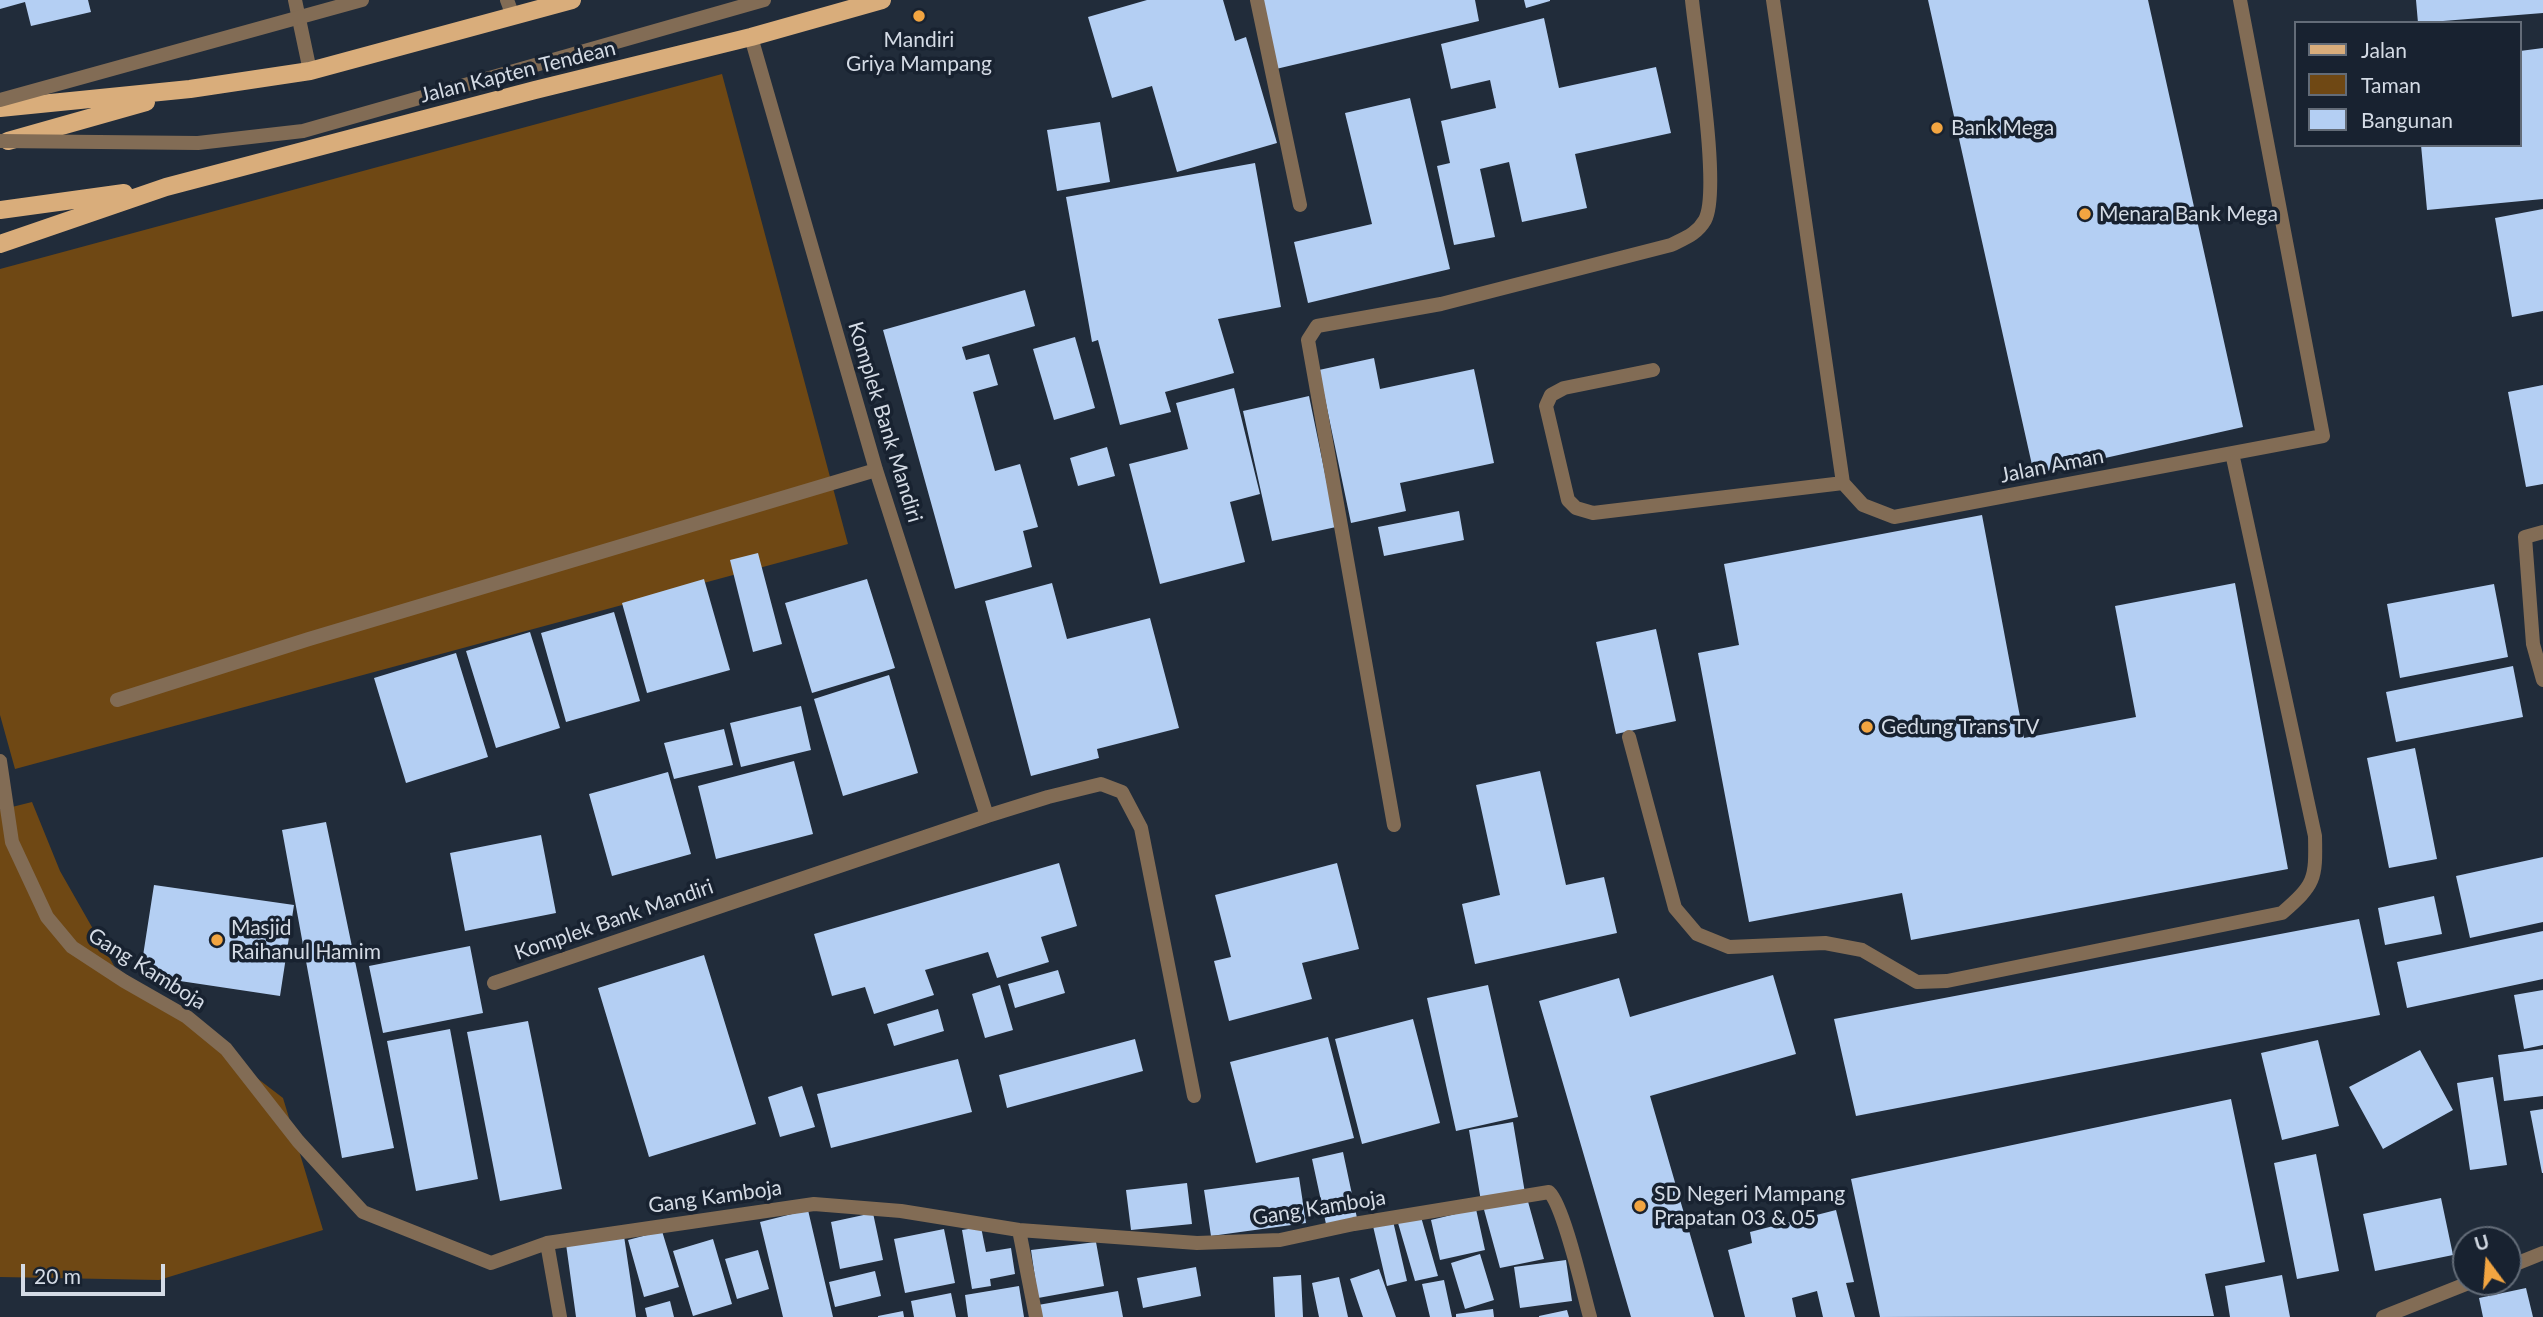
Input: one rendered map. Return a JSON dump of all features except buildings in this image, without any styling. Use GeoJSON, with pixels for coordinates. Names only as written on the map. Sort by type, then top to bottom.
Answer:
{"type":"FeatureCollection","features":[{"type":"Feature","properties":{"kind":"main road"},"geometry":{"type":"LineString","coordinates":[[0,108],[190,89],[310,71],[510,8],[572,0]]}},
{"type":"Feature","properties":{"kind":"main road","name":"Jalan Kapten Tendean"},"geometry":{"type":"LineString","coordinates":[[0,244],[166,187],[535,90],[751,37],[882,0]]}},
{"type":"Feature","properties":{"kind":"main road"},"geometry":{"type":"LineString","coordinates":[[0,142],[190,89]]}},
{"type":"Feature","properties":{"kind":"main road","name":"Jalan Kapten Tendean"},"geometry":{"type":"LineString","coordinates":[[0,210],[166,187]]}},
{"type":"Feature","properties":{"kind":"street"},"geometry":{"type":"LineString","coordinates":[[295,0],[310,71]]}},
{"type":"Feature","properties":{"kind":"street"},"geometry":{"type":"LineString","coordinates":[[0,100],[362,0]]}},
{"type":"Feature","properties":{"kind":"street"},"geometry":{"type":"LineString","coordinates":[[0,142],[198,143],[303,131],[764,0]]}},
{"type":"Feature","properties":{"kind":"street"},"geometry":{"type":"LineString","coordinates":[[1257,0],[1300,205]]}},
{"type":"Feature","properties":{"kind":"street"},"geometry":{"type":"LineString","coordinates":[[1394,825],[1308,340],[1318,326],[1441,304],[1671,245],[1696,233],[1707,218],[1711,185],[1692,0]]}},
{"type":"Feature","properties":{"kind":"street"},"geometry":{"type":"LineString","coordinates":[[1653,370],[1564,388],[1551,395],[1546,406],[1568,500],[1576,508],[1592,513],[1843,483],[1773,0]]}},
{"type":"Feature","properties":{"kind":"street","name":"Jalan Aman"},"geometry":{"type":"LineString","coordinates":[[1843,483],[1863,506],[1894,517],[2323,436],[2240,0]]}},
{"type":"Feature","properties":{"kind":"street","name":"Komplek Bank Mandiri"},"geometry":{"type":"LineString","coordinates":[[751,37],[876,470],[987,816]]}},
{"type":"Feature","properties":{"kind":"street"},"geometry":{"type":"LineString","coordinates":[[1629,737],[1675,908],[1697,934],[1728,947],[1825,943],[1862,950],[1917,982],[1947,981],[2282,914],[2305,894],[2316,871],[2315,836],[2232,453]]}},
{"type":"Feature","properties":{"kind":"street"},"geometry":{"type":"LineString","coordinates":[[117,700],[309,639],[876,470]]}},
{"type":"Feature","properties":{"kind":"street"},"geometry":{"type":"LineString","coordinates":[[2543,532],[2525,537],[2533,645],[2543,680]]}},
{"type":"Feature","properties":{"kind":"street","name":"Gang Kamboja"},"geometry":{"type":"LineString","coordinates":[[0,761],[12,842],[47,917],[72,947],[187,1017],[226,1049],[298,1141],[363,1212],[491,1263],[547,1243],[814,1203],[901,1211],[1019,1230],[1197,1243],[1280,1240],[1354,1224],[1549,1192],[1556,1199],[1562,1216],[1590,1317]]}},
{"type":"Feature","properties":{"kind":"street","name":"Komplek Bank Mandiri"},"geometry":{"type":"LineString","coordinates":[[494,983],[987,816],[1101,784],[1122,792],[1141,828],[1194,1096]]}},
{"type":"Feature","properties":{"kind":"street"},"geometry":{"type":"LineString","coordinates":[[1019,1230],[1037,1317]]}},
{"type":"Feature","properties":{"kind":"street"},"geometry":{"type":"LineString","coordinates":[[547,1243],[560,1317]]}},
{"type":"Feature","properties":{"kind":"street"},"geometry":{"type":"LineString","coordinates":[[2522,1261],[2543,1253]]}},
{"type":"Feature","properties":{"kind":"street"},"geometry":{"type":"LineString","coordinates":[[2383,1317],[2452,1290]]}},
{"type":"Feature","properties":{"kind":"green space"},"geometry":{"type":"Polygon","coordinates":[[[722,74],[848,544],[15,769],[0,715],[0,269],[722,74]]]}},
{"type":"Feature","properties":{"kind":"green space"},"geometry":{"type":"Polygon","coordinates":[[[32,802],[60,871],[117,971],[283,1098],[323,1230],[159,1280],[0,1277],[0,810],[32,802]]]}},
{"type":"Feature","properties":{"kind":"place","name":"Mandiri Griya Mampang"},"geometry":{"type":"Point","coordinates":[919,16]}},
{"type":"Feature","properties":{"kind":"place","name":"Bank Mega"},"geometry":{"type":"Point","coordinates":[1937,128]}},
{"type":"Feature","properties":{"kind":"place","name":"Menara Bank Mega"},"geometry":{"type":"Point","coordinates":[2085,214]}},
{"type":"Feature","properties":{"kind":"place","name":"Gedung Trans TV"},"geometry":{"type":"Point","coordinates":[1867,727]}},
{"type":"Feature","properties":{"kind":"place","name":"Masjid Raihanul Hamim"},"geometry":{"type":"Point","coordinates":[217,940]}},
{"type":"Feature","properties":{"kind":"place","name":"SD Negeri Mampang Prapatan 03 & 05"},"geometry":{"type":"Point","coordinates":[1640,1206]}}]}
